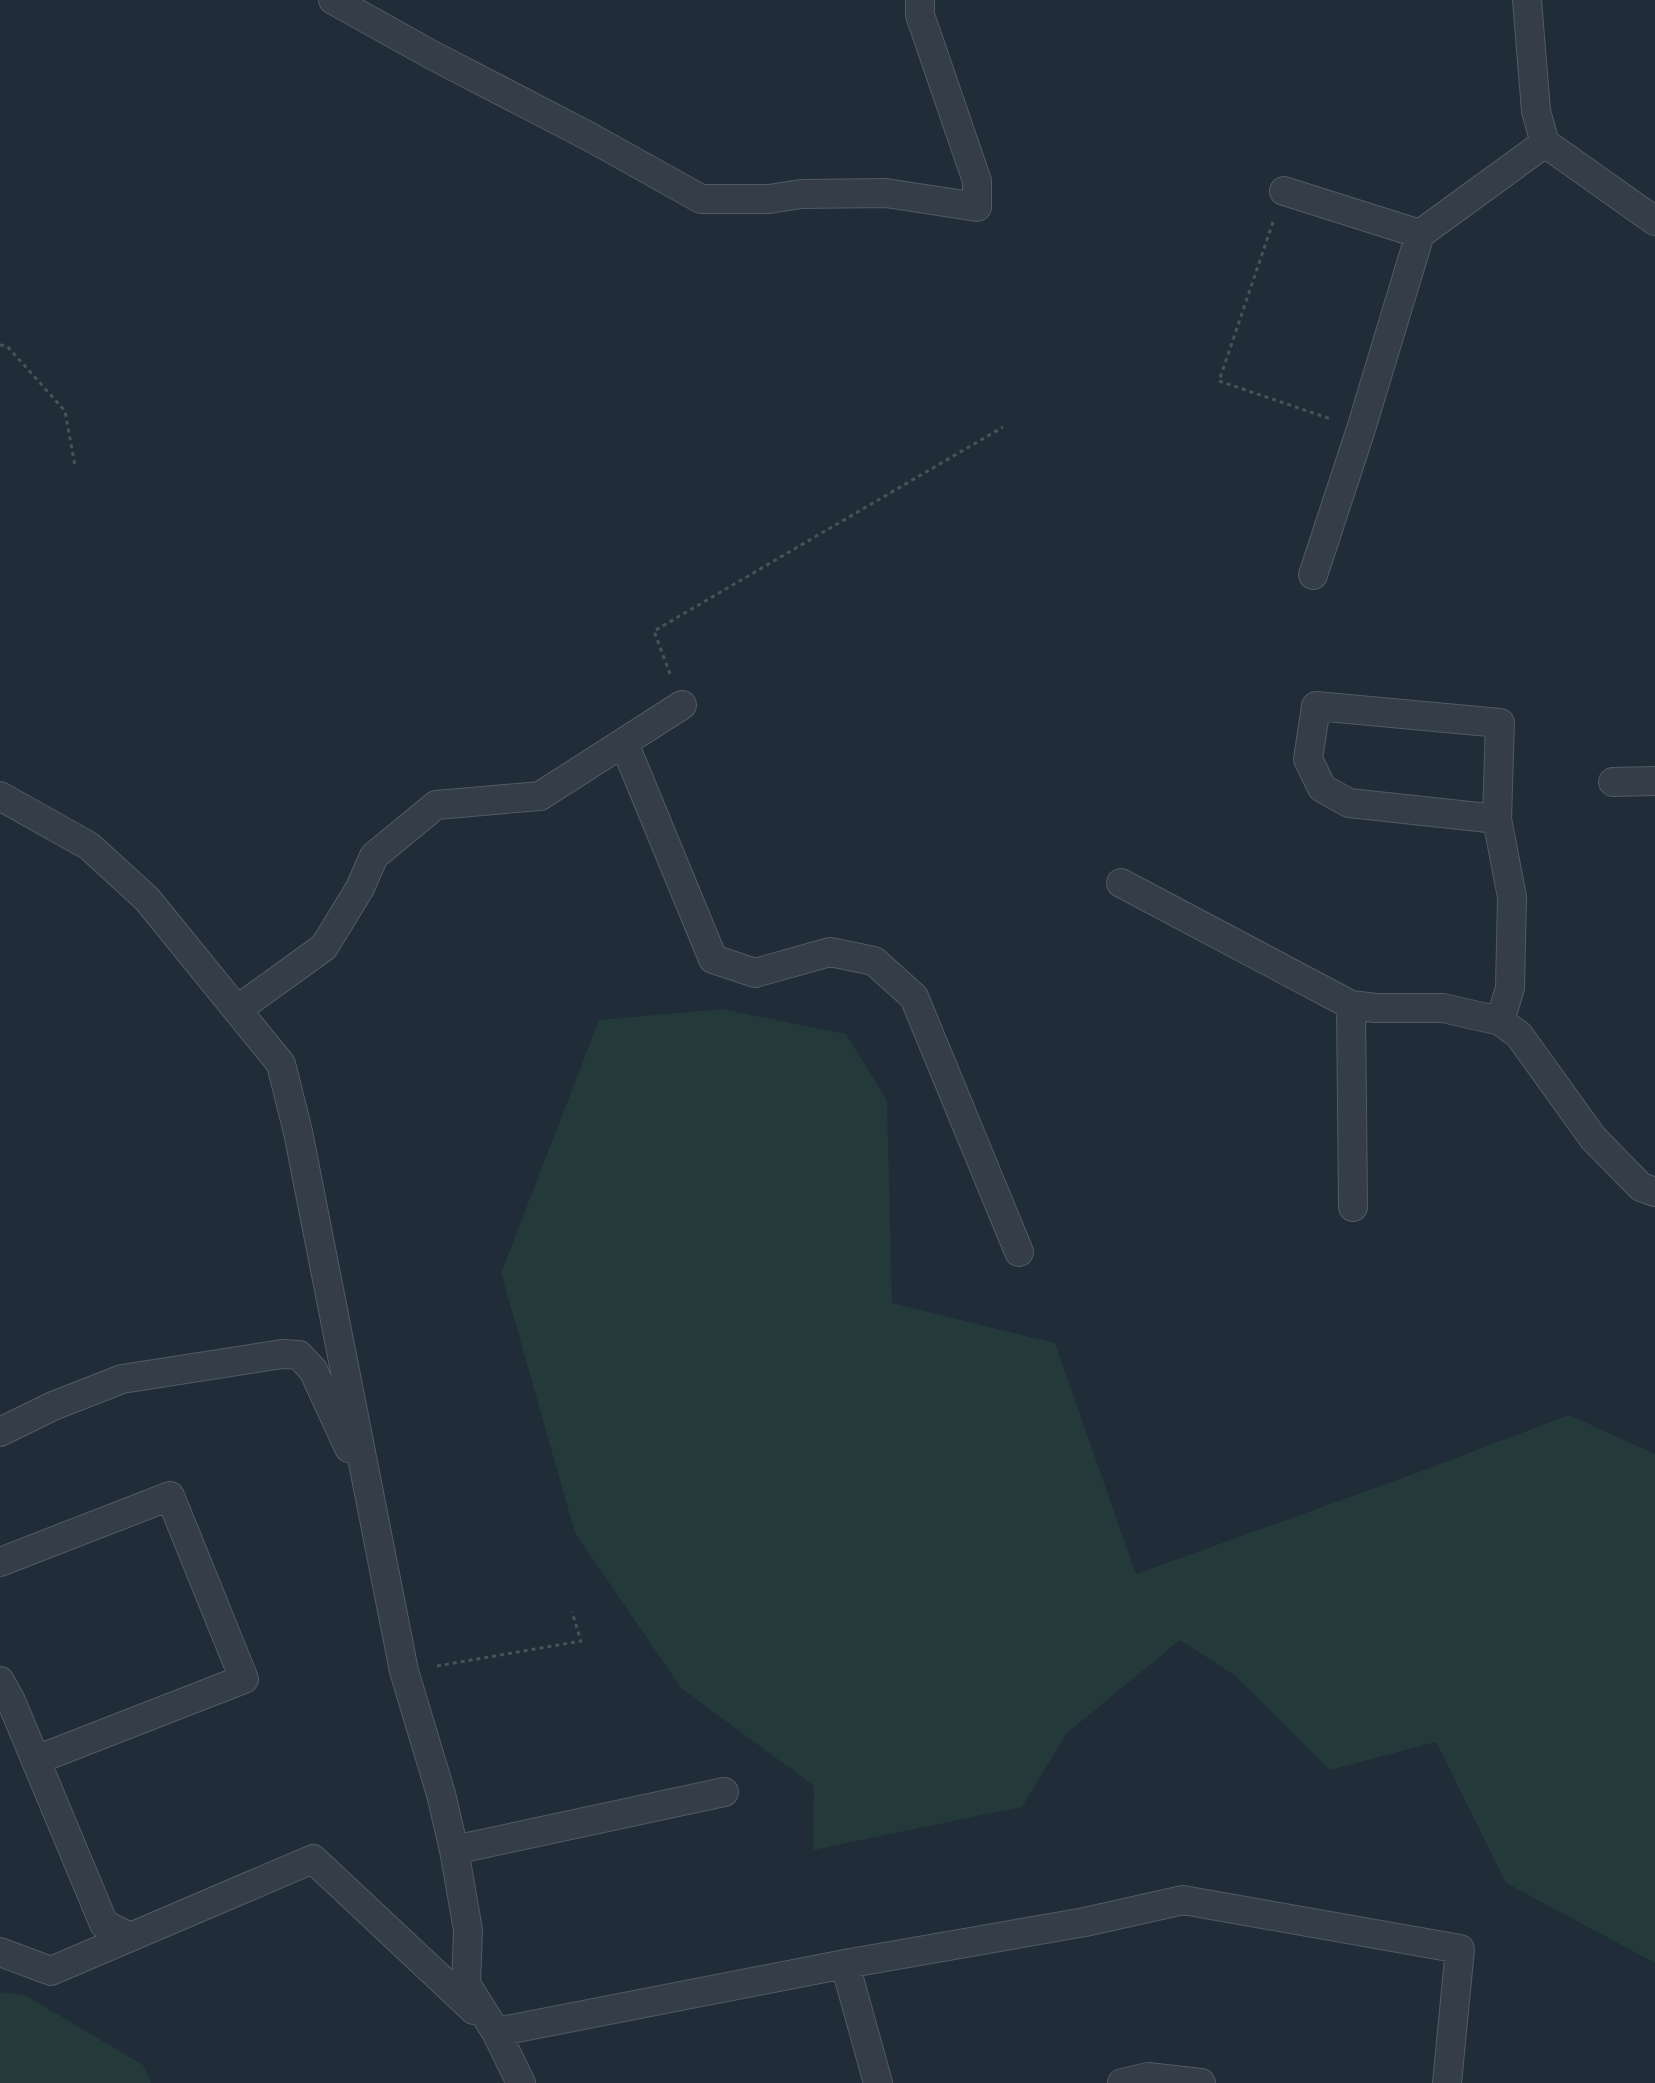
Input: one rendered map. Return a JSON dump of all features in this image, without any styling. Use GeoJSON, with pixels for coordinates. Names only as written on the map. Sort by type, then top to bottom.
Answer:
{"type":"FeatureCollection","features":[{"type":"Feature","properties":{"kind":"street"},"geometry":{"type":"LineString","coordinates":[[333,0],[432,55],[590,137],[701,199],[769,199],[801,194],[886,193],[977,207],[977,181],[920,14],[920,0]]}},
{"type":"Feature","properties":{"kind":"street"},"geometry":{"type":"LineString","coordinates":[[1527,0],[1536,111],[1545,143],[1655,221]]}},
{"type":"Feature","properties":{"kind":"street"},"geometry":{"type":"LineString","coordinates":[[1312,575],[1361,430],[1420,234],[1545,143]]}},
{"type":"Feature","properties":{"kind":"street"},"geometry":{"type":"LineString","coordinates":[[1284,191],[1420,234]]}},
{"type":"Feature","properties":{"kind":"street"},"geometry":{"type":"LineString","coordinates":[[238,1009],[324,947],[360,888],[374,856],[436,805],[540,796],[682,705]]}},
{"type":"Feature","properties":{"kind":"street"},"geometry":{"type":"LineString","coordinates":[[1498,818],[1349,803],[1322,788],[1308,759],[1316,706],[1500,723],[1498,818],[1512,897],[1510,988],[1500,1021]]}},
{"type":"Feature","properties":{"kind":"street"},"geometry":{"type":"LineString","coordinates":[[624,743],[713,959],[755,973],[830,952],[874,961],[914,997],[1019,1252]]}},
{"type":"Feature","properties":{"kind":"street"},"geometry":{"type":"LineString","coordinates":[[1613,782],[1655,781]]}},
{"type":"Feature","properties":{"kind":"street"},"geometry":{"type":"LineString","coordinates":[[0,796],[89,846],[148,899],[281,1064],[298,1132],[404,1671],[441,1794],[454,1850],[468,1930],[466,1984],[496,2032],[520,2083]]}},
{"type":"Feature","properties":{"kind":"street"},"geometry":{"type":"LineString","coordinates":[[1121,883],[1351,1005],[1376,1008],[1443,1008],[1500,1021],[1518,1035],[1593,1138],[1641,1187],[1655,1192]]}},
{"type":"Feature","properties":{"kind":"street"},"geometry":{"type":"LineString","coordinates":[[1351,1005],[1353,1207]]}},
{"type":"Feature","properties":{"kind":"street"},"geometry":{"type":"LineString","coordinates":[[0,1432],[53,1406],[122,1379],[282,1354],[299,1354],[313,1370],[368,1488]]}},
{"type":"Feature","properties":{"kind":"street"},"geometry":{"type":"LineString","coordinates":[[0,1562],[170,1496],[244,1679],[36,1760]]}},
{"type":"Feature","properties":{"kind":"street"},"geometry":{"type":"LineString","coordinates":[[4,1696],[36,1760],[104,1924],[130,1937]]}},
{"type":"Feature","properties":{"kind":"street"},"geometry":{"type":"LineString","coordinates":[[454,1850],[724,1792]]}},
{"type":"Feature","properties":{"kind":"street"},"geometry":{"type":"LineString","coordinates":[[0,1952],[51,1971],[313,1859],[496,2032]]}},
{"type":"Feature","properties":{"kind":"street"},"geometry":{"type":"LineString","coordinates":[[496,2032],[844,1964],[1084,1922],[1183,1900],[1460,1949],[1447,2083]]}},
{"type":"Feature","properties":{"kind":"street"},"geometry":{"type":"LineString","coordinates":[[844,1964],[878,2083]]}},
{"type":"Feature","properties":{"kind":"street"},"geometry":{"type":"LineString","coordinates":[[1122,2083],[1148,2077],[1201,2083]]}},
{"type":"Feature","properties":{"kind":"path"},"geometry":{"type":"LineString","coordinates":[[1284,191],[1219,381],[1361,430]]}},
{"type":"Feature","properties":{"kind":"path"},"geometry":{"type":"LineString","coordinates":[[0,345],[7,346],[65,411],[75,466]]}},
{"type":"Feature","properties":{"kind":"path"},"geometry":{"type":"LineString","coordinates":[[682,705],[654,631],[1003,427]]}},
{"type":"Feature","properties":{"kind":"path"},"geometry":{"type":"LineString","coordinates":[[404,1671],[581,1641],[572,1612]]}},
{"type":"Feature","properties":{"kind":"green space"},"geometry":{"type":"Polygon","coordinates":[[[722,1009],[846,1034],[887,1100],[892,1303],[1055,1343],[1136,1574],[1416,1473],[1569,1415],[1655,1454],[1655,1963],[1506,1883],[1436,1742],[1330,1770],[1234,1675],[1180,1640],[1067,1733],[1022,1807],[813,1850],[814,1786],[681,1688],[575,1533],[501,1273],[599,1020],[722,1009]]]}},
{"type":"Feature","properties":{"kind":"green space"},"geometry":{"type":"Polygon","coordinates":[[[0,1992],[25,1995],[143,2065],[151,2083],[0,2083],[0,1992]]]}}]}
